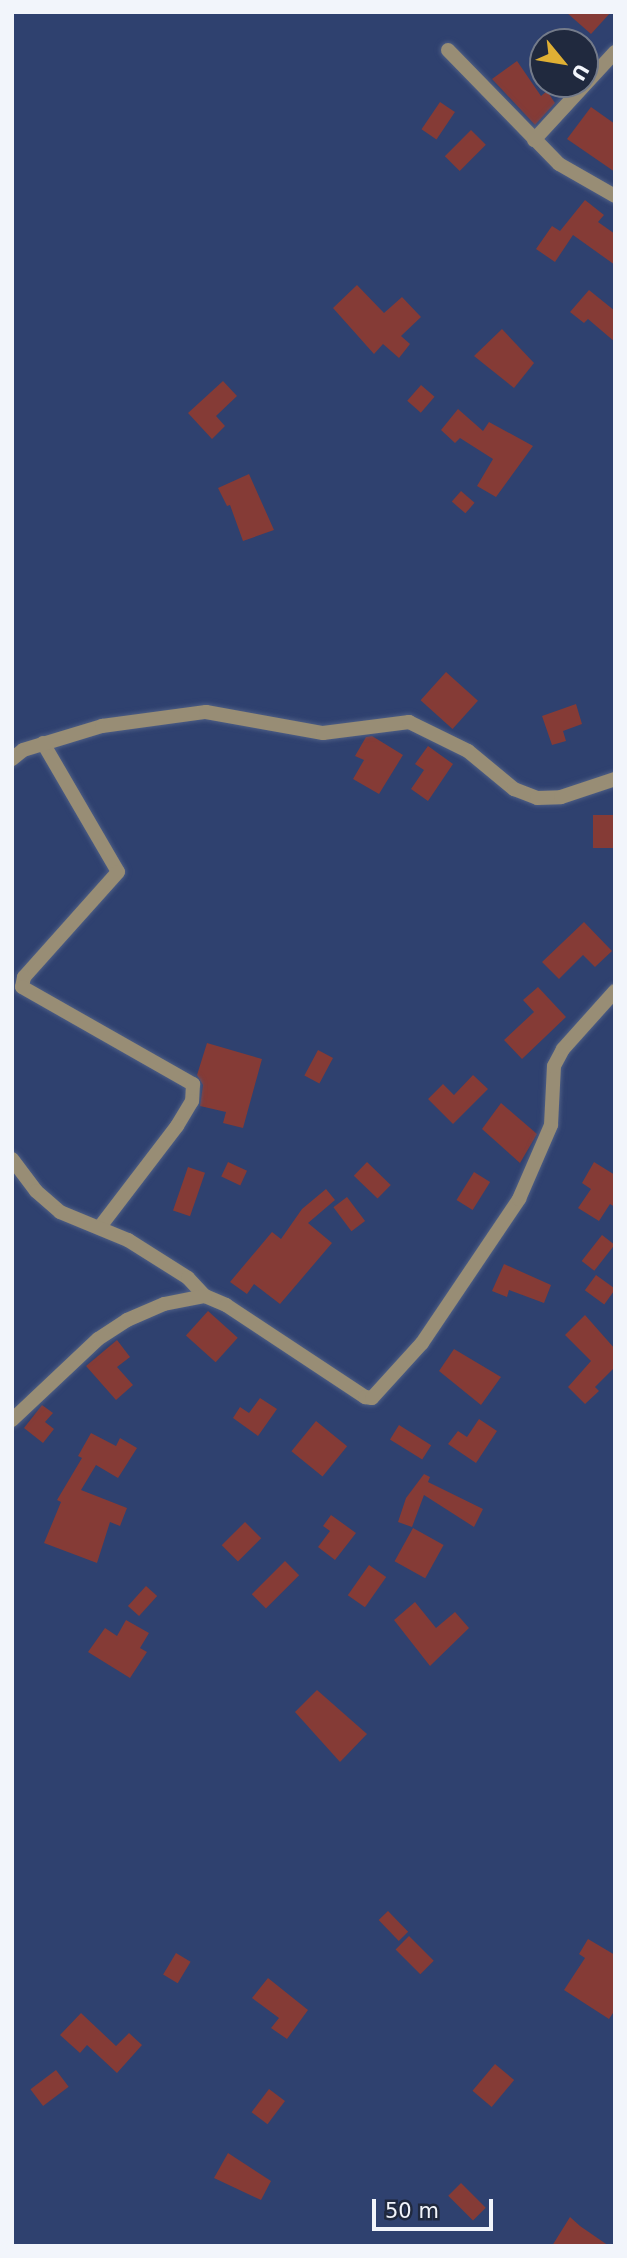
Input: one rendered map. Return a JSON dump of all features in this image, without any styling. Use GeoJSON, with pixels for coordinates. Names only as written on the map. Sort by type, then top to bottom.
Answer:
{"type":"FeatureCollection","features":[{"type":"Feature","properties":{"kind":"street"},"geometry":{"type":"LineString","coordinates":[[448,50],[534,140],[584,182],[615,196]]}},
{"type":"Feature","properties":{"kind":"street"},"geometry":{"type":"LineString","coordinates":[[534,140],[615,52]]}},
{"type":"Feature","properties":{"kind":"street"},"geometry":{"type":"LineString","coordinates":[[12,759],[43,743],[102,726],[206,712],[323,733],[409,722],[468,751],[514,789],[537,798],[561,797],[615,779]]}},
{"type":"Feature","properties":{"kind":"street"},"geometry":{"type":"LineString","coordinates":[[43,743],[118,872],[24,978],[22,987],[193,1084],[192,1101],[177,1126],[99,1227]]}},
{"type":"Feature","properties":{"kind":"street"},"geometry":{"type":"LineString","coordinates":[[12,1159],[44,1200],[72,1220],[99,1227],[167,1264],[205,1296],[226,1305],[365,1397],[379,1395],[429,1333],[519,1199],[551,1125],[554,1066],[563,1049],[615,991]]}},
{"type":"Feature","properties":{"kind":"street"},"geometry":{"type":"LineString","coordinates":[[12,1420],[97,1339],[127,1320],[164,1304],[205,1296]]}},
{"type":"Feature","properties":{"kind":"building"},"geometry":{"type":"Polygon","coordinates":[[[566,12],[611,12],[596,28],[584,28],[566,12]]]}},
{"type":"Feature","properties":{"kind":"building"},"geometry":{"type":"Polygon","coordinates":[[[517,61],[529,78],[529,98],[552,98],[555,103],[535,125],[492,79],[517,61]]]}},
{"type":"Feature","properties":{"kind":"building"},"geometry":{"type":"Polygon","coordinates":[[[440,102],[455,112],[436,139],[422,129],[440,102]]]}},
{"type":"Feature","properties":{"kind":"building"},"geometry":{"type":"Polygon","coordinates":[[[591,107],[615,124],[615,172],[567,139],[591,107]]]}},
{"type":"Feature","properties":{"kind":"building"},"geometry":{"type":"Polygon","coordinates":[[[471,130],[486,145],[460,171],[445,156],[471,130]]]}},
{"type":"Feature","properties":{"kind":"building"},"geometry":{"type":"Polygon","coordinates":[[[585,200],[604,215],[598,222],[615,234],[615,265],[573,235],[555,262],[536,249],[552,226],[560,231],[585,200]]]}},
{"type":"Feature","properties":{"kind":"building"},"geometry":{"type":"Polygon","coordinates":[[[357,285],[384,313],[402,297],[421,317],[401,336],[410,344],[399,358],[383,344],[374,354],[333,308],[357,285]]]}},
{"type":"Feature","properties":{"kind":"building"},"geometry":{"type":"Polygon","coordinates":[[[589,290],[615,311],[615,342],[588,319],[584,323],[570,312],[589,290]]]}},
{"type":"Feature","properties":{"kind":"building"},"geometry":{"type":"Polygon","coordinates":[[[502,329],[534,363],[514,388],[474,356],[502,329]]]}},
{"type":"Feature","properties":{"kind":"building"},"geometry":{"type":"Polygon","coordinates":[[[223,381],[237,396],[216,416],[225,426],[212,439],[188,413],[223,381]]]}},
{"type":"Feature","properties":{"kind":"building"},"geometry":{"type":"Polygon","coordinates":[[[421,385],[435,397],[421,413],[407,401],[421,385]]]}},
{"type":"Feature","properties":{"kind":"building"},"geometry":{"type":"Polygon","coordinates":[[[458,409],[483,431],[489,422],[533,446],[496,497],[477,486],[493,459],[460,438],[455,443],[441,430],[458,409]]]}},
{"type":"Feature","properties":{"kind":"building"},"geometry":{"type":"Polygon","coordinates":[[[249,474],[274,530],[243,541],[230,505],[227,506],[218,488],[249,474]]]}},
{"type":"Feature","properties":{"kind":"building"},"geometry":{"type":"Polygon","coordinates":[[[461,491],[475,503],[465,513],[452,502],[461,491]]]}},
{"type":"Feature","properties":{"kind":"building"},"geometry":{"type":"Polygon","coordinates":[[[446,672],[478,701],[453,729],[421,700],[446,672]]]}},
{"type":"Feature","properties":{"kind":"building"},"geometry":{"type":"Polygon","coordinates":[[[576,704],[582,724],[563,731],[566,741],[552,745],[542,716],[576,704]]]}},
{"type":"Feature","properties":{"kind":"building"},"geometry":{"type":"Polygon","coordinates":[[[372,736],[403,755],[379,794],[353,779],[364,760],[355,756],[366,737],[372,736]]]}},
{"type":"Feature","properties":{"kind":"building"},"geometry":{"type":"Polygon","coordinates":[[[428,746],[453,764],[428,801],[411,789],[424,770],[415,764],[428,746]]]}},
{"type":"Feature","properties":{"kind":"building"},"geometry":{"type":"Polygon","coordinates":[[[593,815],[615,815],[615,848],[593,848],[593,815]]]}},
{"type":"Feature","properties":{"kind":"building"},"geometry":{"type":"Polygon","coordinates":[[[584,922],[612,951],[595,967],[583,955],[559,979],[542,962],[584,922]]]}},
{"type":"Feature","properties":{"kind":"building"},"geometry":{"type":"Polygon","coordinates":[[[538,987],[566,1017],[522,1059],[504,1040],[534,1012],[523,1000],[538,987]]]}},
{"type":"Feature","properties":{"kind":"building"},"geometry":{"type":"Polygon","coordinates":[[[207,1043],[262,1059],[243,1128],[223,1123],[226,1112],[200,1106],[203,1085],[197,1075],[207,1043]]]}},
{"type":"Feature","properties":{"kind":"building"},"geometry":{"type":"Polygon","coordinates":[[[318,1050],[333,1058],[319,1084],[304,1076],[318,1050]]]}},
{"type":"Feature","properties":{"kind":"building"},"geometry":{"type":"Polygon","coordinates":[[[473,1075],[488,1089],[453,1124],[428,1099],[443,1084],[454,1095],[473,1075]]]}},
{"type":"Feature","properties":{"kind":"building"},"geometry":{"type":"Polygon","coordinates":[[[501,1103],[537,1134],[520,1163],[482,1129],[501,1103]]]}},
{"type":"Feature","properties":{"kind":"building"},"geometry":{"type":"Polygon","coordinates":[[[228,1162],[247,1171],[240,1185],[221,1177],[228,1162]]]}},
{"type":"Feature","properties":{"kind":"building"},"geometry":{"type":"Polygon","coordinates":[[[367,1162],[391,1185],[378,1199],[354,1176],[367,1162]]]}},
{"type":"Feature","properties":{"kind":"building"},"geometry":{"type":"Polygon","coordinates":[[[594,1162],[615,1175],[615,1207],[610,1204],[599,1221],[578,1208],[591,1189],[582,1183],[594,1162]]]}},
{"type":"Feature","properties":{"kind":"building"},"geometry":{"type":"Polygon","coordinates":[[[188,1167],[205,1173],[190,1216],[173,1210],[188,1167]]]}},
{"type":"Feature","properties":{"kind":"building"},"geometry":{"type":"Polygon","coordinates":[[[474,1172],[490,1182],[473,1210],[457,1200],[474,1172]]]}},
{"type":"Feature","properties":{"kind":"building"},"geometry":{"type":"Polygon","coordinates":[[[326,1189],[335,1200],[308,1223],[332,1243],[280,1304],[254,1284],[247,1294],[230,1282],[272,1232],[281,1239],[302,1209],[326,1189]]]}},
{"type":"Feature","properties":{"kind":"building"},"geometry":{"type":"Polygon","coordinates":[[[347,1197],[365,1221],[351,1231],[333,1207],[347,1197]]]}},
{"type":"Feature","properties":{"kind":"building"},"geometry":{"type":"Polygon","coordinates":[[[602,1235],[615,1245],[594,1271],[582,1261],[602,1235]]]}},
{"type":"Feature","properties":{"kind":"building"},"geometry":{"type":"Polygon","coordinates":[[[504,1264],[551,1285],[544,1303],[509,1290],[507,1297],[492,1291],[504,1264]]]}},
{"type":"Feature","properties":{"kind":"building"},"geometry":{"type":"Polygon","coordinates":[[[596,1275],[615,1289],[604,1304],[585,1290],[596,1275]]]}},
{"type":"Feature","properties":{"kind":"building"},"geometry":{"type":"Polygon","coordinates":[[[208,1311],[238,1338],[216,1362],[186,1336],[208,1311]]]}},
{"type":"Feature","properties":{"kind":"building"},"geometry":{"type":"Polygon","coordinates":[[[585,1315],[615,1349],[615,1367],[595,1387],[599,1391],[585,1404],[568,1387],[591,1361],[565,1335],[585,1315]]]}},
{"type":"Feature","properties":{"kind":"building"},"geometry":{"type":"Polygon","coordinates":[[[117,1340],[130,1357],[117,1367],[133,1385],[116,1400],[86,1366],[117,1340]]]}},
{"type":"Feature","properties":{"kind":"building"},"geometry":{"type":"Polygon","coordinates":[[[454,1349],[501,1377],[481,1405],[439,1371],[454,1349]]]}},
{"type":"Feature","properties":{"kind":"building"},"geometry":{"type":"Polygon","coordinates":[[[260,1398],[277,1409],[258,1436],[233,1418],[240,1407],[249,1413],[260,1398]]]}},
{"type":"Feature","properties":{"kind":"building"},"geometry":{"type":"Polygon","coordinates":[[[42,1405],[53,1413],[45,1422],[54,1429],[43,1443],[24,1428],[42,1405]]]}},
{"type":"Feature","properties":{"kind":"building"},"geometry":{"type":"Polygon","coordinates":[[[479,1419],[497,1431],[476,1463],[448,1444],[458,1431],[467,1437],[479,1419]]]}},
{"type":"Feature","properties":{"kind":"building"},"geometry":{"type":"Polygon","coordinates":[[[316,1421],[347,1446],[323,1476],[291,1451],[316,1421]]]}},
{"type":"Feature","properties":{"kind":"building"},"geometry":{"type":"Polygon","coordinates":[[[399,1425],[431,1445],[422,1460],[390,1439],[399,1425]]]}},
{"type":"Feature","properties":{"kind":"building"},"geometry":{"type":"Polygon","coordinates":[[[91,1433],[116,1446],[120,1438],[137,1448],[118,1478],[96,1465],[81,1490],[127,1508],[120,1526],[110,1522],[97,1563],[44,1543],[61,1502],[57,1500],[82,1458],[78,1456],[91,1433]]]}},
{"type":"Feature","properties":{"kind":"building"},"geometry":{"type":"Polygon","coordinates":[[[424,1474],[430,1477],[428,1482],[483,1509],[474,1527],[424,1495],[412,1527],[398,1522],[406,1498],[424,1474]]]}},
{"type":"Feature","properties":{"kind":"building"},"geometry":{"type":"Polygon","coordinates":[[[331,1515],[356,1533],[335,1560],[318,1547],[330,1531],[323,1526],[331,1515]]]}},
{"type":"Feature","properties":{"kind":"building"},"geometry":{"type":"Polygon","coordinates":[[[245,1522],[261,1538],[238,1562],[222,1545],[245,1522]]]}},
{"type":"Feature","properties":{"kind":"building"},"geometry":{"type":"Polygon","coordinates":[[[413,1528],[444,1545],[425,1578],[395,1561],[413,1528]]]}},
{"type":"Feature","properties":{"kind":"building"},"geometry":{"type":"Polygon","coordinates":[[[285,1561],[299,1575],[266,1608],[252,1594],[285,1561]]]}},
{"type":"Feature","properties":{"kind":"building"},"geometry":{"type":"Polygon","coordinates":[[[369,1565],[386,1577],[365,1607],[348,1595],[369,1565]]]}},
{"type":"Feature","properties":{"kind":"building"},"geometry":{"type":"Polygon","coordinates":[[[146,1586],[157,1596],[139,1616],[128,1606],[146,1586]]]}},
{"type":"Feature","properties":{"kind":"building"},"geometry":{"type":"Polygon","coordinates":[[[415,1602],[436,1628],[455,1612],[469,1628],[430,1666],[394,1620],[415,1602]]]}},
{"type":"Feature","properties":{"kind":"building"},"geometry":{"type":"Polygon","coordinates":[[[126,1620],[149,1633],[140,1648],[147,1652],[130,1678],[88,1652],[105,1628],[117,1636],[126,1620]]]}},
{"type":"Feature","properties":{"kind":"building"},"geometry":{"type":"Polygon","coordinates":[[[317,1690],[367,1734],[340,1762],[295,1712],[317,1690]]]}},
{"type":"Feature","properties":{"kind":"building"},"geometry":{"type":"Polygon","coordinates":[[[388,1911],[408,1932],[399,1941],[379,1920],[388,1911]]]}},
{"type":"Feature","properties":{"kind":"building"},"geometry":{"type":"Polygon","coordinates":[[[409,1936],[434,1961],[420,1974],[396,1949],[409,1936]]]}},
{"type":"Feature","properties":{"kind":"building"},"geometry":{"type":"Polygon","coordinates":[[[588,1939],[615,1955],[615,2010],[609,2019],[564,1990],[585,1958],[579,1954],[588,1939]]]}},
{"type":"Feature","properties":{"kind":"building"},"geometry":{"type":"Polygon","coordinates":[[[176,1953],[191,1962],[178,1983],[163,1974],[176,1953]]]}},
{"type":"Feature","properties":{"kind":"building"},"geometry":{"type":"Polygon","coordinates":[[[268,1978],[308,2010],[287,2039],[271,2028],[279,2018],[252,1998],[268,1978]]]}},
{"type":"Feature","properties":{"kind":"building"},"geometry":{"type":"Polygon","coordinates":[[[81,2013],[116,2046],[129,2033],[142,2045],[117,2073],[87,2045],[80,2053],[60,2035],[81,2013]]]}},
{"type":"Feature","properties":{"kind":"building"},"geometry":{"type":"Polygon","coordinates":[[[495,2064],[514,2080],[492,2107],[473,2091],[495,2064]]]}},
{"type":"Feature","properties":{"kind":"building"},"geometry":{"type":"Polygon","coordinates":[[[56,2070],[69,2087],[43,2106],[30,2089],[56,2070]]]}},
{"type":"Feature","properties":{"kind":"building"},"geometry":{"type":"Polygon","coordinates":[[[269,2089],[285,2101],[268,2124],[252,2112],[269,2089]]]}},
{"type":"Feature","properties":{"kind":"building"},"geometry":{"type":"Polygon","coordinates":[[[228,2153],[271,2181],[261,2200],[214,2178],[228,2153]]]}},
{"type":"Feature","properties":{"kind":"building"},"geometry":{"type":"Polygon","coordinates":[[[461,2183],[486,2208],[473,2220],[448,2196],[461,2183]]]}},
{"type":"Feature","properties":{"kind":"building"},"geometry":{"type":"Polygon","coordinates":[[[570,2217],[580,2226],[609,2246],[552,2246],[570,2217]]]}}]}
